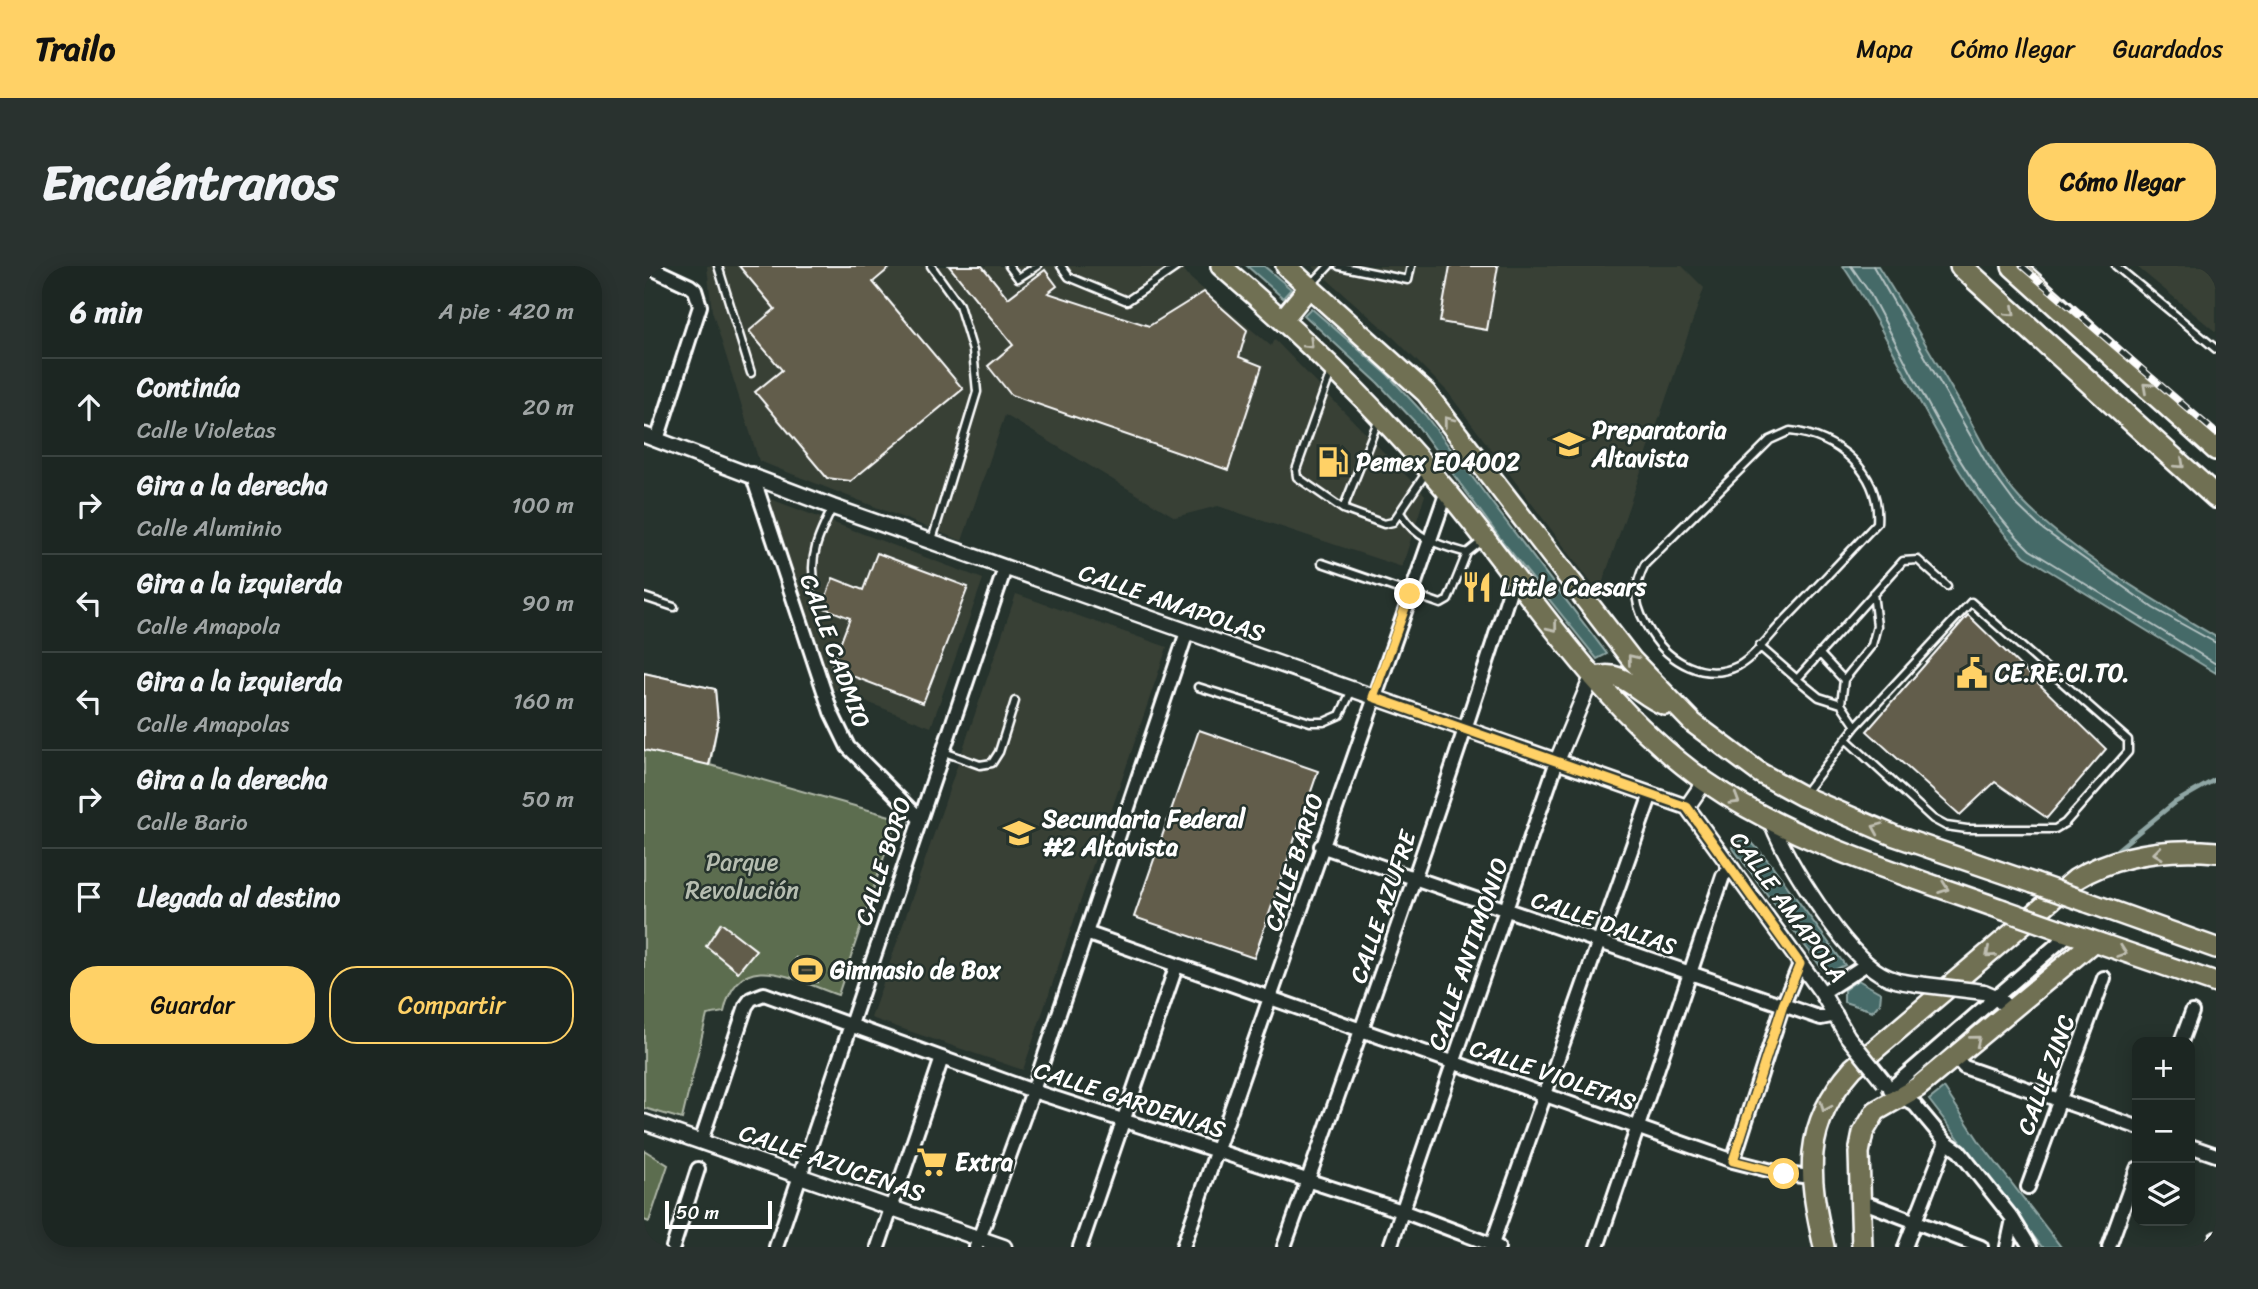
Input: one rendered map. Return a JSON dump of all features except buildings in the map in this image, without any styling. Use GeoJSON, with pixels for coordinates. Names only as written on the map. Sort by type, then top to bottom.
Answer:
{"type":"FeatureCollection","features":[{"type":"Feature","properties":{"kind":"highway"},"geometry":{"type":"LineString","coordinates":[[1961,266],[2216,497]]}},
{"type":"Feature","properties":{"kind":"highway"},"geometry":{"type":"LineString","coordinates":[[2014,266],[2216,449]]}},
{"type":"Feature","properties":{"kind":"main road"},"geometry":{"type":"LineString","coordinates":[[1221,266],[1297,302],[1426,393],[1632,660],[1676,707],[1732,754],[1802,796],[1895,836],[2216,948]]}},
{"type":"Feature","properties":{"kind":"main road"},"geometry":{"type":"LineString","coordinates":[[1286,266],[1297,302],[1333,367],[1447,491],[1594,678],[1635,722],[1705,781],[1772,821],[1818,843],[2093,942],[2216,983]]}},
{"type":"Feature","properties":{"kind":"main road"},"geometry":{"type":"LineString","coordinates":[[1594,678],[1605,674],[1618,676],[1661,704],[1676,707]]}},
{"type":"Feature","properties":{"kind":"main road"},"geometry":{"type":"LineString","coordinates":[[1824,1247],[1812,1177],[1817,1126],[1824,1108],[1853,1068],[2076,879],[2101,864],[2132,856],[2216,852]]}},
{"type":"Feature","properties":{"kind":"main road"},"geometry":{"type":"LineString","coordinates":[[1862,1247],[1858,1176],[1863,1133],[1891,1089],[1918,1087],[2093,942]]}},
{"type":"Feature","properties":{"kind":"street"},"geometry":{"type":"LineString","coordinates":[[647,266],[695,290],[700,306],[699,317],[650,438]]}},
{"type":"Feature","properties":{"kind":"street","name":"CALLE AMAPOLAS"},"geometry":{"type":"LineString","coordinates":[[650,438],[931,542],[1687,807]]}},
{"type":"Feature","properties":{"kind":"street","name":"CALLE CADMIO"},"geometry":{"type":"LineString","coordinates":[[752,474],[831,712],[848,747],[919,818]]}},
{"type":"Feature","properties":{"kind":"street","name":"CALLE BARIO"},"geometry":{"type":"LineString","coordinates":[[1183,1247],[1271,1000],[1321,846],[1427,541],[1447,491]]}},
{"type":"Feature","properties":{"kind":"street","name":"CALLE BORO"},"geometry":{"type":"LineString","coordinates":[[776,1247],[1005,568]]}},
{"type":"Feature","properties":{"kind":"street","name":"CALLE AZUFRE"},"geometry":{"type":"LineString","coordinates":[[1284,1247],[1363,1031],[1466,730],[1514,578]]}},
{"type":"Feature","properties":{"kind":"street"},"geometry":{"type":"LineString","coordinates":[[977,1242],[1032,1091],[1186,632]]}},
{"type":"Feature","properties":{"kind":"street","name":"CALLE ANTIMONIO"},"geometry":{"type":"LineString","coordinates":[[1390,1247],[1557,761],[1589,684],[1594,678]]}},
{"type":"Feature","properties":{"kind":"street"},"geometry":{"type":"LineString","coordinates":[[1687,807],[1705,781]]}},
{"type":"Feature","properties":{"kind":"street"},"geometry":{"type":"LineString","coordinates":[[1494,1246],[1651,794]]}},
{"type":"Feature","properties":{"kind":"street","name":"CALLE AMAPOLA"},"geometry":{"type":"LineString","coordinates":[[1687,807],[1800,964],[1828,989],[1836,1015],[1848,1037],[1891,1089]]}},
{"type":"Feature","properties":{"kind":"street"},"geometry":{"type":"LineString","coordinates":[[1772,821],[1786,855],[1861,968],[1917,984],[1990,995],[2011,1011]]}},
{"type":"Feature","properties":{"kind":"street","name":"CALLE DALIAS"},"geometry":{"type":"LineString","coordinates":[[1321,846],[1598,944],[1821,1018],[1836,1015]]}},
{"type":"Feature","properties":{"kind":"street"},"geometry":{"type":"LineString","coordinates":[[1597,1247],[1723,876],[1732,868]]}},
{"type":"Feature","properties":{"kind":"street"},"geometry":{"type":"LineString","coordinates":[[2030,1247],[2013,1219],[1959,1151],[1946,1142],[1915,1105],[1891,1089],[1990,995],[2064,931]]}},
{"type":"Feature","properties":{"kind":"street","name":"CALLE VIOLETAS"},"geometry":{"type":"LineString","coordinates":[[1086,933],[1176,967],[1733,1161],[1784,1174],[1812,1177]]}},
{"type":"Feature","properties":{"kind":"street"},"geometry":{"type":"LineString","coordinates":[[1733,1161],[1783,1005],[1800,964]]}},
{"type":"Feature","properties":{"kind":"street"},"geometry":{"type":"LineString","coordinates":[[1080,1247],[1176,967]]}},
{"type":"Feature","properties":{"kind":"street"},"geometry":{"type":"LineString","coordinates":[[1828,989],[1861,968]]}},
{"type":"Feature","properties":{"kind":"street","name":"CALLE ZINC"},"geometry":{"type":"LineString","coordinates":[[2028,1187],[2104,978]]}},
{"type":"Feature","properties":{"kind":"street","name":"CALLE GARDENIAS"},"geometry":{"type":"LineString","coordinates":[[701,1141],[746,1006],[751,999],[771,995],[1032,1091],[1402,1211],[1494,1246]]}},
{"type":"Feature","properties":{"kind":"street"},"geometry":{"type":"LineString","coordinates":[[2183,1037],[2192,1012]]}},
{"type":"Feature","properties":{"kind":"street"},"geometry":{"type":"LineString","coordinates":[[1955,1057],[1964,1067],[2132,1126]]}},
{"type":"Feature","properties":{"kind":"street"},"geometry":{"type":"LineString","coordinates":[[878,1247],[942,1058]]}},
{"type":"Feature","properties":{"kind":"street","name":"CALLE AZUCENAS"},"geometry":{"type":"LineString","coordinates":[[644,1122],[977,1242],[1004,1247]]}},
{"type":"Feature","properties":{"kind":"street"},"geometry":{"type":"LineString","coordinates":[[1905,1247],[1946,1142]]}},
{"type":"Feature","properties":{"kind":"street"},"geometry":{"type":"LineString","coordinates":[[2195,1148],[2216,1155]]}},
{"type":"Feature","properties":{"kind":"street"},"geometry":{"type":"LineString","coordinates":[[673,1247],[698,1170]]}},
{"type":"Feature","properties":{"kind":"street"},"geometry":{"type":"LineString","coordinates":[[2109,1247],[2132,1183]]}},
{"type":"Feature","properties":{"kind":"street"},"geometry":{"type":"LineString","coordinates":[[1861,1201],[1981,1247]]}},
{"type":"Feature","properties":{"kind":"street"},"geometry":{"type":"LineString","coordinates":[[2007,1247],[2013,1219]]}},
{"type":"Feature","properties":{"kind":"street"},"geometry":{"type":"LineString","coordinates":[[2213,1247],[2216,1239]]}},
{"type":"Feature","properties":{"kind":"lane"},"geometry":{"type":"LineString","coordinates":[[718,266],[751,373]]}},
{"type":"Feature","properties":{"kind":"lane"},"geometry":{"type":"LineString","coordinates":[[931,266],[959,305],[973,351],[977,392],[931,542]]}},
{"type":"Feature","properties":{"kind":"lane"},"geometry":{"type":"LineString","coordinates":[[1009,266],[1018,278],[1037,266]]}},
{"type":"Feature","properties":{"kind":"lane"},"geometry":{"type":"LineString","coordinates":[[1061,266],[1069,277],[1127,301],[1175,267]]}},
{"type":"Feature","properties":{"kind":"lane"},"geometry":{"type":"LineString","coordinates":[[1297,302],[1329,266]]}},
{"type":"Feature","properties":{"kind":"lane"},"geometry":{"type":"LineString","coordinates":[[1339,266],[1408,280],[1411,266]]}},
{"type":"Feature","properties":{"kind":"lane"},"geometry":{"type":"LineString","coordinates":[[2116,266],[2216,349]]}},
{"type":"Feature","properties":{"kind":"lane"},"geometry":{"type":"LineString","coordinates":[[1333,367],[1296,470],[1297,477],[1343,509],[1384,524],[1393,522],[1401,514],[1428,470]]}},
{"type":"Feature","properties":{"kind":"lane"},"geometry":{"type":"LineString","coordinates":[[1343,509],[1379,417]]}},
{"type":"Feature","properties":{"kind":"lane"},"geometry":{"type":"LineString","coordinates":[[1790,431],[1812,434],[1831,443],[1864,471],[1875,493],[1877,523],[1759,646],[1740,665],[1726,670],[1708,672],[1686,666],[1653,638],[1640,616],[1635,602],[1637,580],[1645,564],[1770,440],[1790,431]]}},
{"type":"Feature","properties":{"kind":"lane"},"geometry":{"type":"LineString","coordinates":[[815,585],[812,572],[815,548],[833,507]]}},
{"type":"Feature","properties":{"kind":"lane"},"geometry":{"type":"LineString","coordinates":[[1401,514],[1410,529],[1427,541],[1467,553]]}},
{"type":"Feature","properties":{"kind":"lane"},"geometry":{"type":"LineString","coordinates":[[1322,563],[1441,604],[1448,600],[1467,553],[1485,539]]}},
{"type":"Feature","properties":{"kind":"lane"},"geometry":{"type":"LineString","coordinates":[[1797,679],[1903,561],[1917,560],[1947,586]]}},
{"type":"Feature","properties":{"kind":"lane"},"geometry":{"type":"LineString","coordinates":[[1841,704],[1844,680],[1872,645],[1877,626],[1873,593]]}},
{"type":"Feature","properties":{"kind":"lane"},"geometry":{"type":"LineString","coordinates":[[644,597],[674,607]]}},
{"type":"Feature","properties":{"kind":"lane"},"geometry":{"type":"LineString","coordinates":[[1802,796],[1856,726],[1971,602],[2128,740],[2129,745],[2128,752],[2065,823],[2055,829],[1966,830],[1933,819],[1847,740]]}},
{"type":"Feature","properties":{"kind":"lane"},"geometry":{"type":"LineString","coordinates":[[1759,646],[1819,697],[1841,704],[1856,726]]}},
{"type":"Feature","properties":{"kind":"lane"},"geometry":{"type":"LineString","coordinates":[[1819,653],[1844,680]]}},
{"type":"Feature","properties":{"kind":"lane"},"geometry":{"type":"LineString","coordinates":[[1198,687],[1317,722],[1340,715],[1352,690]]}},
{"type":"Feature","properties":{"kind":"lane"},"geometry":{"type":"LineString","coordinates":[[942,751],[980,765],[992,763],[999,752],[1015,701]]}},
{"type":"Feature","properties":{"kind":"shaded area"},"geometry":{"type":"Polygon","coordinates":[[[707,266],[1181,266],[1191,279],[1271,346],[1274,339],[1425,495],[1402,567],[1218,506],[1175,517],[1005,415],[962,541],[759,461],[712,311],[707,266]]]}},
{"type":"Feature","properties":{"kind":"shaded area","name":"Preparatoria Altavista"},"geometry":{"type":"Polygon","coordinates":[[[1312,266],[1682,266],[1704,288],[1599,593],[1447,391],[1394,338],[1312,266]]]}},
{"type":"Feature","properties":{"kind":"shaded area"},"geometry":{"type":"Polygon","coordinates":[[[2136,266],[2216,266],[2216,332],[2136,266]]]}},
{"type":"Feature","properties":{"kind":"shaded area"},"geometry":{"type":"Polygon","coordinates":[[[765,497],[983,579],[931,727],[826,686],[765,497]]]}},
{"type":"Feature","properties":{"kind":"shaded area","name":"Secundaria Federal #2 Altavista"},"geometry":{"type":"Polygon","coordinates":[[[1016,594],[1167,647],[1023,1070],[871,1018],[1016,594]]]}},
{"type":"Feature","properties":{"kind":"green space","name":"Parque Revolución"},"geometry":{"type":"Polygon","coordinates":[[[644,673],[715,689],[718,722],[710,765],[897,818],[838,995],[770,973],[755,973],[742,979],[731,991],[724,1012],[707,1015],[682,1119],[644,1108],[644,673]]]}},
{"type":"Feature","properties":{"kind":"green space"},"geometry":{"type":"Polygon","coordinates":[[[644,1150],[668,1165],[649,1222],[644,1220],[644,1150]]]}},
{"type":"Feature","properties":{"kind":"water"},"geometry":{"type":"Polygon","coordinates":[[[1247,266],[1264,266],[1291,289],[1283,298],[1247,266]]]}},
{"type":"Feature","properties":{"kind":"water"},"geometry":{"type":"Polygon","coordinates":[[[1843,266],[1878,266],[1997,468],[2020,499],[2087,556],[2216,637],[2216,673],[2025,556],[1997,524],[1948,453],[1866,302],[1843,266]]]}},
{"type":"Feature","properties":{"kind":"water"},"geometry":{"type":"Polygon","coordinates":[[[1311,308],[1388,375],[1425,415],[1607,654],[1597,659],[1503,542],[1414,421],[1378,383],[1304,315],[1311,308]]]}},
{"type":"Feature","properties":{"kind":"water"},"geometry":{"type":"Polygon","coordinates":[[[1746,836],[1771,864],[1845,965],[1826,974],[1732,847],[1746,836]]]}},
{"type":"Feature","properties":{"kind":"water"},"geometry":{"type":"Polygon","coordinates":[[[1858,980],[1881,993],[1880,1003],[1873,1011],[1844,1002],[1844,990],[1858,980]]]}},
{"type":"Feature","properties":{"kind":"water"},"geometry":{"type":"Polygon","coordinates":[[[1944,1088],[1979,1141],[2061,1247],[2042,1247],[1929,1100],[1944,1088]]]}},
{"type":"Feature","properties":{"kind":"waterway"},"geometry":{"type":"LineString","coordinates":[[2112,854],[2174,803],[2216,779]]}},
{"type":"Feature","properties":{"kind":"railway"},"geometry":{"type":"LineString","coordinates":[[2022,266],[2216,433]]}},
{"type":"Feature","properties":{"kind":"place","name":"Preparatoria Altavista"},"geometry":{"type":"Point","coordinates":[1569,444]}},
{"type":"Feature","properties":{"kind":"place","name":"Pemex E04002"},"geometry":{"type":"Point","coordinates":[1333,462]}},
{"type":"Feature","properties":{"kind":"place","name":"Little Caesars"},"geometry":{"type":"Point","coordinates":[1477,587]}},
{"type":"Feature","properties":{"kind":"place","name":"CE.RE.CI.TO."},"geometry":{"type":"Point","coordinates":[1972,673]}},
{"type":"Feature","properties":{"kind":"place","name":"Secundaria Federal #2 Altavista"},"geometry":{"type":"Point","coordinates":[1019,833]}},
{"type":"Feature","properties":{"kind":"place","name":"Gimnasio de Box"},"geometry":{"type":"Point","coordinates":[807,970]}},
{"type":"Feature","properties":{"kind":"place","name":"Extra"},"geometry":{"type":"Point","coordinates":[932,1162]}},
{"type":"Feature","properties":{"kind":"route"},"geometry":{"type":"LineString","coordinates":[[1410,594],[1373,697],[1687,807],[1800,964],[1783,1005],[1733,1161],[1784,1174]]}}]}
